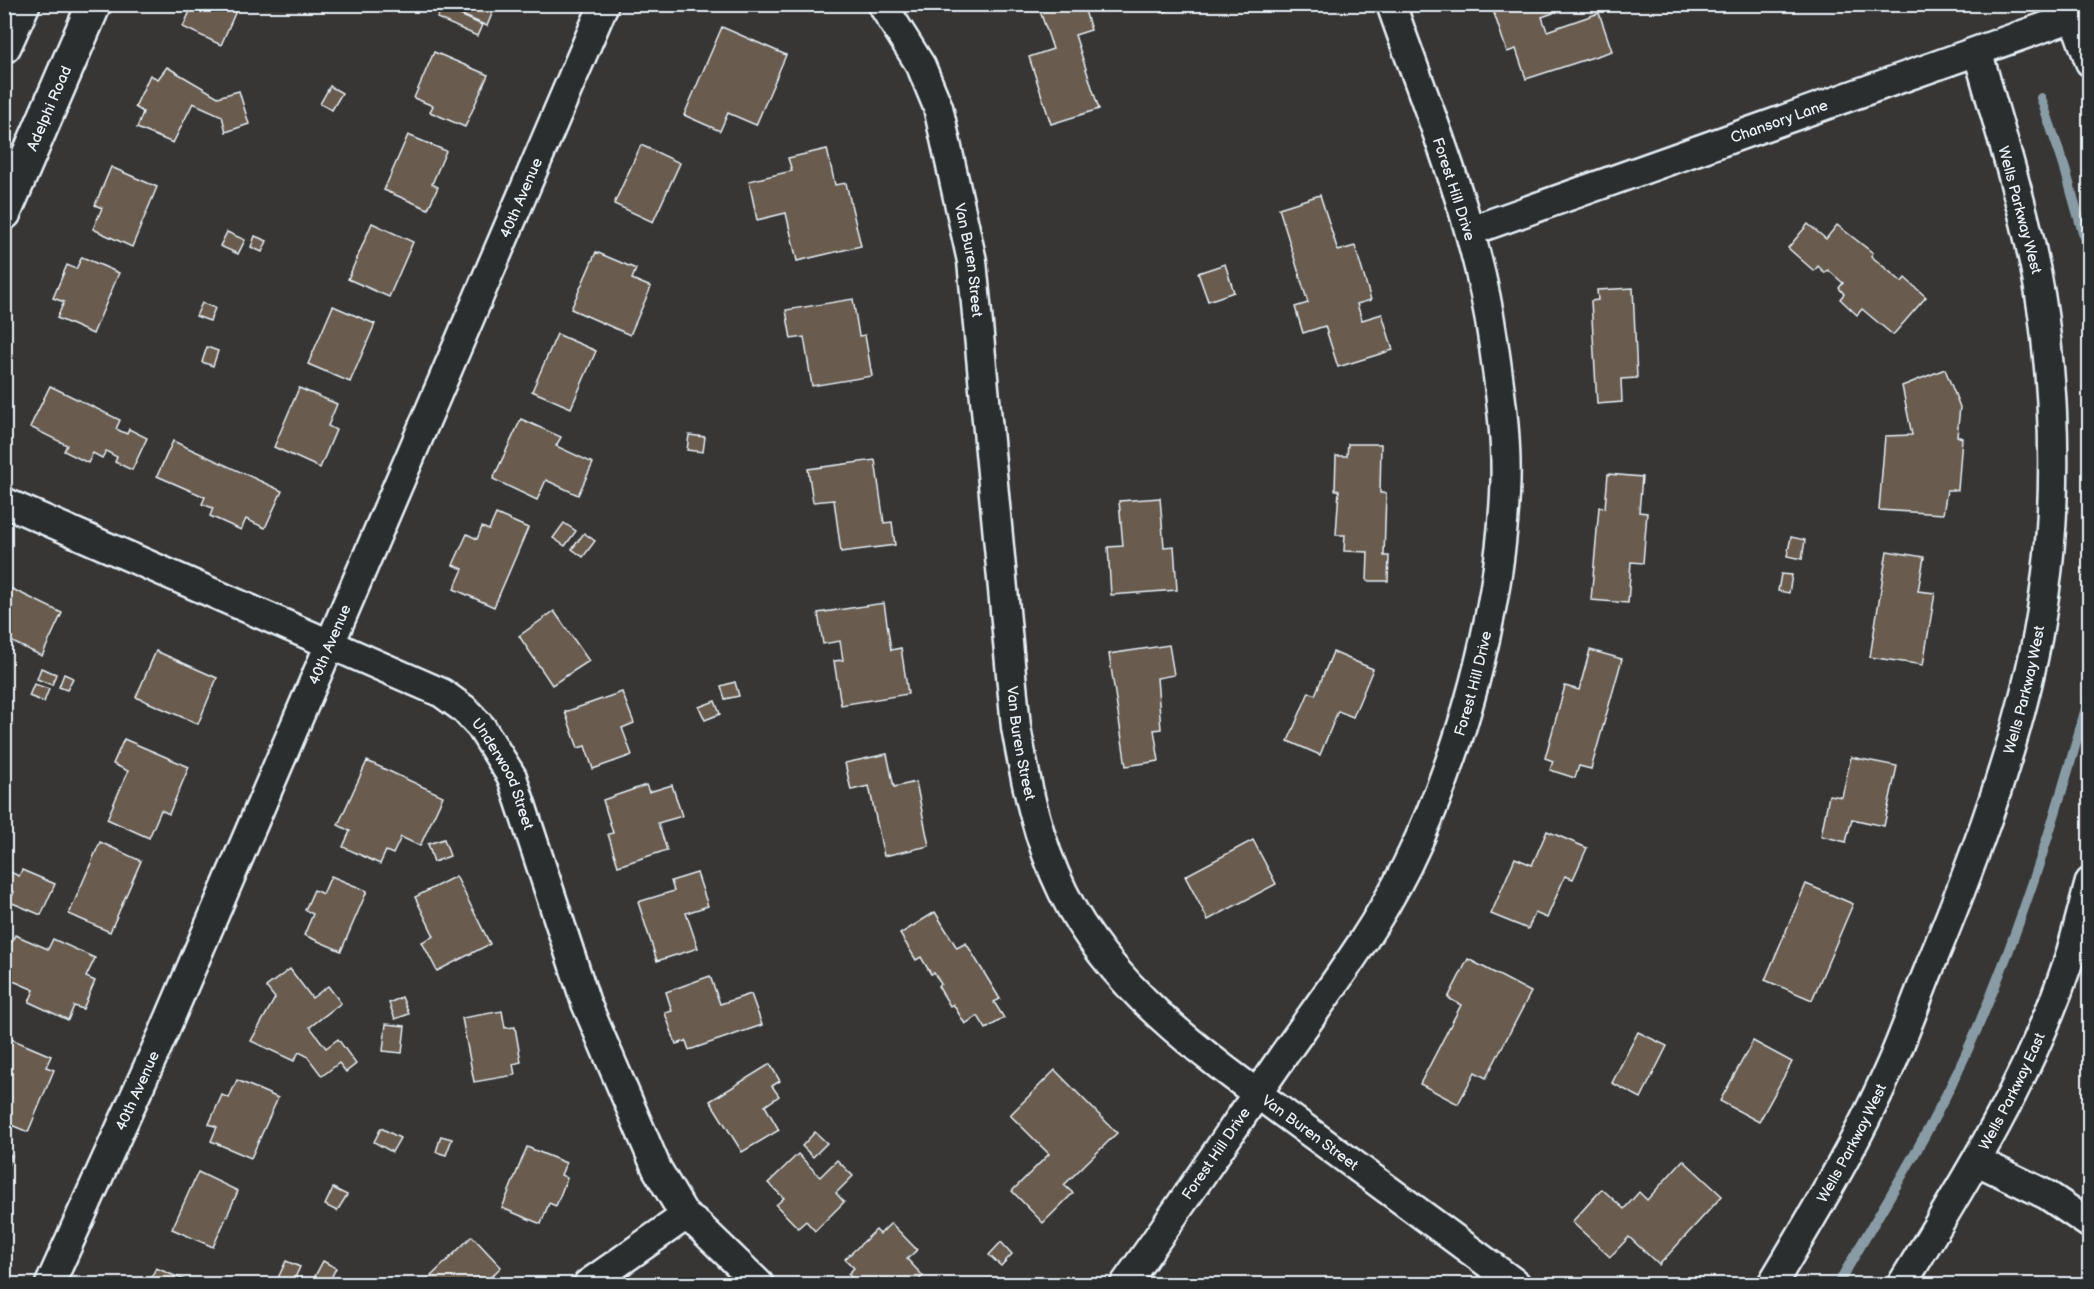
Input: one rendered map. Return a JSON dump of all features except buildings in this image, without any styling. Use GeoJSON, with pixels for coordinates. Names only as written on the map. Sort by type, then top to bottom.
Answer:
{"type":"FeatureCollection","features":[{"type":"Feature","properties":{"kind":"main road"},"geometry":{"type":"LineString","coordinates":[[4,46],[23,4]]}},
{"type":"Feature","properties":{"kind":"main road","name":"Adelphi Road"},"geometry":{"type":"LineString","coordinates":[[4,213],[93,4]]}},
{"type":"Feature","properties":{"kind":"street","name":"40th Avenue"},"geometry":{"type":"LineString","coordinates":[[50,1284],[163,1034],[604,4]]}},
{"type":"Feature","properties":{"kind":"street","name":"Van Buren Street"},"geometry":{"type":"LineString","coordinates":[[882,4],[921,66],[938,107],[972,261],[1016,727],[1026,788],[1039,834],[1064,893],[1084,928],[1112,964],[1178,1032],[1257,1094],[1516,1284]]}},
{"type":"Feature","properties":{"kind":"street","name":"Forest Hill Drive"},"geometry":{"type":"LineString","coordinates":[[1125,1284],[1364,940],[1407,865],[1457,740],[1477,675],[1500,544],[1506,491],[1503,432],[1493,338],[1470,231],[1391,4]]}},
{"type":"Feature","properties":{"kind":"street","name":"Chansory Lane"},"geometry":{"type":"LineString","coordinates":[[1470,231],[1978,53],[2077,11]]}},
{"type":"Feature","properties":{"kind":"street"},"geometry":{"type":"LineString","coordinates":[[2077,11],[2090,62]]}},
{"type":"Feature","properties":{"kind":"street","name":"Wells Parkway West"},"geometry":{"type":"LineString","coordinates":[[1772,1284],[1831,1184],[1890,1068],[1981,836],[2013,736],[2039,625],[2053,500],[2054,448],[2047,339],[2038,278],[1978,53]]}},
{"type":"Feature","properties":{"kind":"street","name":"Underwood Street"},"geometry":{"type":"LineString","coordinates":[[4,502],[442,693],[464,709],[481,727],[498,751],[512,777],[586,1003],[657,1169],[685,1216],[698,1225],[759,1284]]}},
{"type":"Feature","properties":{"kind":"street","name":"Wells Parkway East"},"geometry":{"type":"LineString","coordinates":[[1902,1284],[1977,1161],[2033,1048],[2067,966],[2090,882]]}},
{"type":"Feature","properties":{"kind":"street"},"geometry":{"type":"LineString","coordinates":[[1977,1161],[2047,1195],[2090,1224]]}},
{"type":"Feature","properties":{"kind":"street"},"geometry":{"type":"LineString","coordinates":[[588,1284],[685,1216]]}},
{"type":"Feature","properties":{"kind":"waterway"},"geometry":{"type":"LineString","coordinates":[[2041,98],[2065,169],[2090,258]]}},
{"type":"Feature","properties":{"kind":"waterway"},"geometry":{"type":"LineString","coordinates":[[1838,1284],[1935,1116],[1983,1014],[2002,969],[2034,879],[2090,694]]}}]}
